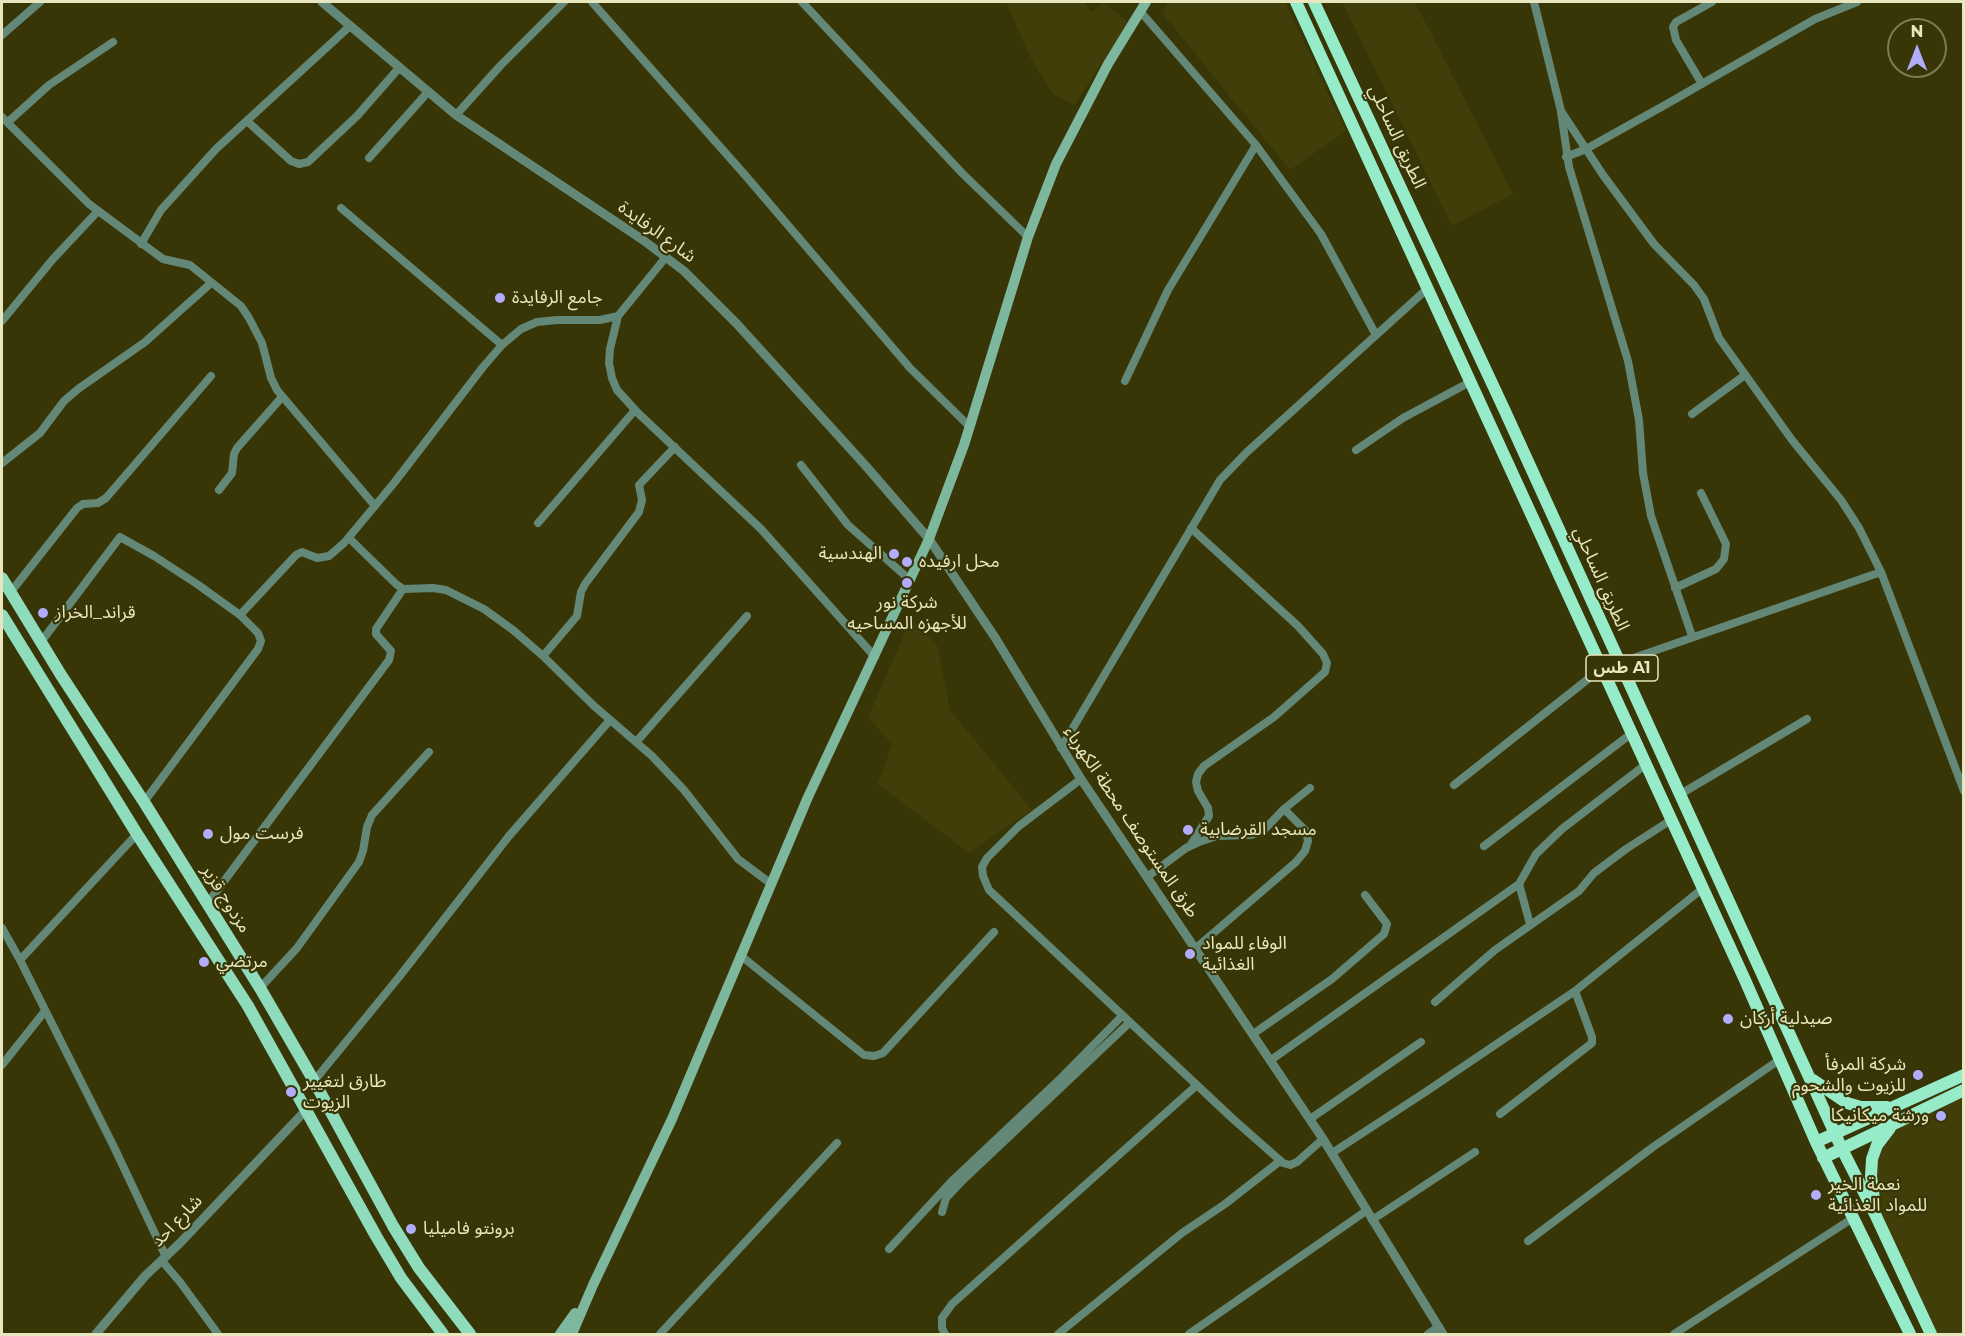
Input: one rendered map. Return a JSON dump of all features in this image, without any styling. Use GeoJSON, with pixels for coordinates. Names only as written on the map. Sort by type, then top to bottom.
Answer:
{"type":"FeatureCollection","features":[{"type":"Feature","properties":{"kind":"highway","name":"الطريق الساحلي"},"geometry":{"type":"LineString","coordinates":[[1296,2],[1745,980],[1823,1158],[1910,1335]]}},
{"type":"Feature","properties":{"kind":"highway","name":"الطريق الساحلي"},"geometry":{"type":"LineString","coordinates":[[1314,2],[1504,409],[1842,1149],[1875,1214],[1930,1335]]}},
{"type":"Feature","properties":{"kind":"highway"},"geometry":{"type":"LineString","coordinates":[[1816,1142],[1964,1075]]}},
{"type":"Feature","properties":{"kind":"highway"},"geometry":{"type":"LineString","coordinates":[[1810,1077],[1822,1088],[1847,1103],[1874,1108],[1897,1106]]}},
{"type":"Feature","properties":{"kind":"highway"},"geometry":{"type":"LineString","coordinates":[[1823,1158],[1964,1090]]}},
{"type":"Feature","properties":{"kind":"highway"},"geometry":{"type":"LineString","coordinates":[[1875,1214],[1871,1176],[1872,1159],[1882,1137],[1898,1120]]}},
{"type":"Feature","properties":{"kind":"main road"},"geometry":{"type":"LineString","coordinates":[[572,1335],[593,1285],[672,1119],[808,797],[929,539],[951,483],[1028,237],[1045,190],[1069,135],[1143,6]]}},
{"type":"Feature","properties":{"kind":"main road","name":"مزدوج قزير"},"geometry":{"type":"LineString","coordinates":[[2,578],[260,988],[419,1268],[470,1335]]}},
{"type":"Feature","properties":{"kind":"main road"},"geometry":{"type":"LineString","coordinates":[[2,615],[137,834],[248,1006],[401,1278],[443,1335]]}},
{"type":"Feature","properties":{"kind":"main road"},"geometry":{"type":"LineString","coordinates":[[282,1066],[299,1055]]}},
{"type":"Feature","properties":{"kind":"main road"},"geometry":{"type":"LineString","coordinates":[[560,1335],[593,1285]]}},
{"type":"Feature","properties":{"kind":"street"},"geometry":{"type":"LineString","coordinates":[[2,35],[40,2]]}},
{"type":"Feature","properties":{"kind":"street","name":"شارع الرفايدة"},"geometry":{"type":"LineString","coordinates":[[322,2],[456,115],[666,256],[705,290],[866,465],[929,539]]}},
{"type":"Feature","properties":{"kind":"street"},"geometry":{"type":"LineString","coordinates":[[456,115],[500,66],[564,2]]}},
{"type":"Feature","properties":{"kind":"street"},"geometry":{"type":"LineString","coordinates":[[592,2],[745,175],[910,368],[969,426]]}},
{"type":"Feature","properties":{"kind":"street"},"geometry":{"type":"LineString","coordinates":[[802,2],[962,173],[1028,237]]}},
{"type":"Feature","properties":{"kind":"street"},"geometry":{"type":"LineString","coordinates":[[1533,2],[1561,111],[1566,157],[1628,361],[1639,420],[1646,493],[1656,532],[1692,636]]}},
{"type":"Feature","properties":{"kind":"street"},"geometry":{"type":"LineString","coordinates":[[1702,84],[1676,40],[1673,27],[1676,22],[1712,2]]}},
{"type":"Feature","properties":{"kind":"street"},"geometry":{"type":"LineString","coordinates":[[1566,157],[1586,149],[1815,19],[1857,2]]}},
{"type":"Feature","properties":{"kind":"street"},"geometry":{"type":"LineString","coordinates":[[1143,6],[1256,145],[1321,234],[1376,335]]}},
{"type":"Feature","properties":{"kind":"street"},"geometry":{"type":"LineString","coordinates":[[141,244],[161,210],[182,184],[216,149],[350,26]]}},
{"type":"Feature","properties":{"kind":"street"},"geometry":{"type":"LineString","coordinates":[[8,123],[49,85],[113,42]]}},
{"type":"Feature","properties":{"kind":"street"},"geometry":{"type":"LineString","coordinates":[[247,121],[291,161],[299,164],[308,162],[357,116],[399,68]]}},
{"type":"Feature","properties":{"kind":"street"},"geometry":{"type":"LineString","coordinates":[[369,158],[428,92]]}},
{"type":"Feature","properties":{"kind":"street"},"geometry":{"type":"LineString","coordinates":[[1561,111],[1654,244],[1694,285],[1704,299],[1719,338],[1859,528],[1881,572],[1964,791]]}},
{"type":"Feature","properties":{"kind":"street"},"geometry":{"type":"LineString","coordinates":[[2,117],[98,211],[163,259],[190,265],[241,306],[262,344],[271,378],[282,397],[375,506]]}},
{"type":"Feature","properties":{"kind":"street"},"geometry":{"type":"LineString","coordinates":[[1125,381],[1168,290],[1256,145]]}},
{"type":"Feature","properties":{"kind":"street"},"geometry":{"type":"LineString","coordinates":[[341,208],[502,345]]}},
{"type":"Feature","properties":{"kind":"street"},"geometry":{"type":"LineString","coordinates":[[2,321],[53,259],[98,211]]}},
{"type":"Feature","properties":{"kind":"street"},"geometry":{"type":"LineString","coordinates":[[666,256],[618,316],[609,363],[612,378],[618,390],[635,410],[761,529],[875,657]]}},
{"type":"Feature","properties":{"kind":"street"},"geometry":{"type":"LineString","coordinates":[[2,463],[40,433],[71,395],[145,342],[211,283]]}},
{"type":"Feature","properties":{"kind":"street"},"geometry":{"type":"LineString","coordinates":[[1061,748],[1211,494],[1231,467],[1427,289]]}},
{"type":"Feature","properties":{"kind":"street"},"geometry":{"type":"LineString","coordinates":[[240,615],[296,555],[302,552],[317,558],[329,556],[349,538],[502,345],[521,329],[537,322],[600,320],[618,316]]}},
{"type":"Feature","properties":{"kind":"street"},"geometry":{"type":"LineString","coordinates":[[1692,414],[1745,375]]}},
{"type":"Feature","properties":{"kind":"street"},"geometry":{"type":"LineString","coordinates":[[10,593],[77,508],[82,504],[98,503],[106,498],[211,376]]}},
{"type":"Feature","properties":{"kind":"street"},"geometry":{"type":"LineString","coordinates":[[1356,450],[1403,418],[1470,382]]}},
{"type":"Feature","properties":{"kind":"street"},"geometry":{"type":"LineString","coordinates":[[219,490],[231,473],[237,448],[282,397]]}},
{"type":"Feature","properties":{"kind":"street"},"geometry":{"type":"LineString","coordinates":[[538,523],[635,410]]}},
{"type":"Feature","properties":{"kind":"street"},"geometry":{"type":"LineString","coordinates":[[543,656],[577,616],[581,592],[585,584],[639,512],[642,500],[639,484],[675,447]]}},
{"type":"Feature","properties":{"kind":"street"},"geometry":{"type":"LineString","coordinates":[[801,465],[848,525],[910,580]]}},
{"type":"Feature","properties":{"kind":"street"},"geometry":{"type":"LineString","coordinates":[[1675,588],[1716,569],[1724,559],[1726,544],[1701,493]]}},
{"type":"Feature","properties":{"kind":"street"},"geometry":{"type":"LineString","coordinates":[[1190,846],[1209,816],[1208,808],[1198,791],[1196,782],[1198,774],[1204,766],[1275,717],[1325,672],[1327,663],[1323,654],[1298,626],[1191,528]]}},
{"type":"Feature","properties":{"kind":"street"},"geometry":{"type":"LineString","coordinates":[[41,642],[120,537],[180,573],[240,615],[258,633],[261,641],[258,649],[144,802]]}},
{"type":"Feature","properties":{"kind":"street"},"geometry":{"type":"LineString","coordinates":[[349,538],[404,589],[433,588],[462,596],[513,630],[610,720],[637,741],[684,790],[738,859],[771,884]]}},
{"type":"Feature","properties":{"kind":"street","name":"طرق المستوصف محطة الكهرباء"},"geometry":{"type":"LineString","coordinates":[[929,539],[996,639],[1081,779],[1323,1139],[1440,1331]]}},
{"type":"Feature","properties":{"kind":"street"},"geometry":{"type":"LineString","coordinates":[[1619,663],[1881,572]]}},
{"type":"Feature","properties":{"kind":"street"},"geometry":{"type":"LineString","coordinates":[[207,904],[389,660],[391,651],[376,634],[376,629],[404,589]]}},
{"type":"Feature","properties":{"kind":"street"},"geometry":{"type":"LineString","coordinates":[[637,741],[747,616]]}},
{"type":"Feature","properties":{"kind":"street"},"geometry":{"type":"LineString","coordinates":[[1454,785],[1602,668]]}},
{"type":"Feature","properties":{"kind":"street"},"geometry":{"type":"LineString","coordinates":[[1679,795],[1807,719]]}},
{"type":"Feature","properties":{"kind":"street"},"geometry":{"type":"LineString","coordinates":[[314,1081],[515,829],[610,720]]}},
{"type":"Feature","properties":{"kind":"street"},"geometry":{"type":"LineString","coordinates":[[1484,846],[1632,733]]}},
{"type":"Feature","properties":{"kind":"street"},"geometry":{"type":"LineString","coordinates":[[260,988],[297,948],[359,862],[372,815],[429,752]]}},
{"type":"Feature","properties":{"kind":"street"},"geometry":{"type":"LineString","coordinates":[[1271,1060],[1519,884],[1536,854],[1562,829],[1645,765]]}},
{"type":"Feature","properties":{"kind":"street"},"geometry":{"type":"LineString","coordinates":[[1081,779],[1019,826],[987,858],[982,867],[989,890],[1129,1023],[1280,1161],[1290,1164],[1297,1162],[1323,1139]]}},
{"type":"Feature","properties":{"kind":"street"},"geometry":{"type":"LineString","coordinates":[[1148,877],[1190,846],[1217,836],[1251,835],[1262,832],[1284,809],[1310,788]]}},
{"type":"Feature","properties":{"kind":"street"},"geometry":{"type":"LineString","coordinates":[[1196,948],[1296,862],[1305,851],[1308,841],[1306,831],[1284,809]]}},
{"type":"Feature","properties":{"kind":"street"},"geometry":{"type":"LineString","coordinates":[[1435,1002],[1495,950],[1579,891],[1594,873],[1671,820]]}},
{"type":"Feature","properties":{"kind":"street"},"geometry":{"type":"LineString","coordinates":[[20,960],[137,834]]}},
{"type":"Feature","properties":{"kind":"street"},"geometry":{"type":"LineString","coordinates":[[1519,884],[1530,924]]}},
{"type":"Feature","properties":{"kind":"street"},"geometry":{"type":"LineString","coordinates":[[1332,1153],[1575,991],[1702,889]]}},
{"type":"Feature","properties":{"kind":"street"},"geometry":{"type":"LineString","coordinates":[[1253,1034],[1332,979],[1384,934],[1387,924],[1365,895]]}},
{"type":"Feature","properties":{"kind":"street"},"geometry":{"type":"LineString","coordinates":[[2,928],[114,1147],[164,1259],[218,1335]]}},
{"type":"Feature","properties":{"kind":"street"},"geometry":{"type":"LineString","coordinates":[[740,955],[864,1055],[874,1056],[883,1053],[994,932]]}},
{"type":"Feature","properties":{"kind":"street"},"geometry":{"type":"LineString","coordinates":[[1500,1114],[1592,1043],[1592,1037],[1575,991]]}},
{"type":"Feature","properties":{"kind":"street"},"geometry":{"type":"LineString","coordinates":[[2,1065],[45,1011]]}},
{"type":"Feature","properties":{"kind":"street"},"geometry":{"type":"LineString","coordinates":[[889,1249],[951,1182],[1059,1080],[1122,1016]]}},
{"type":"Feature","properties":{"kind":"street"},"geometry":{"type":"LineString","coordinates":[[942,1212],[946,1198],[963,1180],[1129,1023]]}},
{"type":"Feature","properties":{"kind":"street"},"geometry":{"type":"LineString","coordinates":[[1310,1119],[1421,1042]]}},
{"type":"Feature","properties":{"kind":"street"},"geometry":{"type":"LineString","coordinates":[[1528,1241],[1653,1146],[1779,1060]]}},
{"type":"Feature","properties":{"kind":"street"},"geometry":{"type":"LineString","coordinates":[[945,1335],[942,1318],[952,1304],[1197,1085]]}},
{"type":"Feature","properties":{"kind":"street","name":"شارع احد"},"geometry":{"type":"LineString","coordinates":[[96,1335],[145,1276],[164,1259],[306,1110]]}},
{"type":"Feature","properties":{"kind":"street"},"geometry":{"type":"LineString","coordinates":[[660,1335],[837,1143]]}},
{"type":"Feature","properties":{"kind":"street"},"geometry":{"type":"LineString","coordinates":[[1372,1220],[1475,1152]]}},
{"type":"Feature","properties":{"kind":"street"},"geometry":{"type":"LineString","coordinates":[[1058,1335],[1182,1233],[1225,1204],[1280,1161]]}},
{"type":"Feature","properties":{"kind":"street"},"geometry":{"type":"LineString","coordinates":[[1189,1335],[1200,1331],[1366,1211]]}},
{"type":"Feature","properties":{"kind":"street"},"geometry":{"type":"LineString","coordinates":[[1674,1335],[1853,1218]]}},
{"type":"Feature","properties":{"kind":"street"},"geometry":{"type":"LineString","coordinates":[[1428,1335],[1440,1331]]}},
{"type":"Feature","properties":{"kind":"shaded area"},"geometry":{"type":"Polygon","coordinates":[[[1006,2],[1085,2],[1091,12],[1103,2],[1128,22],[1075,105],[1053,94],[1030,57],[1006,2]]]}},
{"type":"Feature","properties":{"kind":"shaded area"},"geometry":{"type":"Polygon","coordinates":[[[1168,2],[1285,2],[1346,131],[1290,170],[1162,13],[1168,2]]]}},
{"type":"Feature","properties":{"kind":"shaded area"},"geometry":{"type":"Polygon","coordinates":[[[1342,2],[1415,2],[1513,194],[1452,226],[1342,2]]]}},
{"type":"Feature","properties":{"kind":"shaded area"},"geometry":{"type":"Polygon","coordinates":[[[911,619],[938,647],[950,710],[1032,810],[969,853],[878,784],[892,744],[868,717],[911,619]]]}},
{"type":"Feature","properties":{"kind":"shaded area"},"geometry":{"type":"Polygon","coordinates":[[[1963,1090],[1963,1334],[1931,1334],[1874,1197],[1871,1176],[1882,1137],[1963,1090]]]}},
{"type":"Feature","properties":{"kind":"place","name":"جامع الرفايدة"},"geometry":{"type":"Point","coordinates":[500,298]}},
{"type":"Feature","properties":{"kind":"place","name":"الهندسية"},"geometry":{"type":"Point","coordinates":[894,554]}},
{"type":"Feature","properties":{"kind":"place","name":"محل ارفيده"},"geometry":{"type":"Point","coordinates":[907,562]}},
{"type":"Feature","properties":{"kind":"place","name":"شركة نور للأجهزه المساحيه"},"geometry":{"type":"Point","coordinates":[907,583]}},
{"type":"Feature","properties":{"kind":"place","name":"قراند_الخراز"},"geometry":{"type":"Point","coordinates":[43,613]}},
{"type":"Feature","properties":{"kind":"place","name":"مسجد القرضابية"},"geometry":{"type":"Point","coordinates":[1188,830]}},
{"type":"Feature","properties":{"kind":"place","name":"فرست مول"},"geometry":{"type":"Point","coordinates":[208,834]}},
{"type":"Feature","properties":{"kind":"place","name":"الوفاء للمواد الغذائية"},"geometry":{"type":"Point","coordinates":[1190,954]}},
{"type":"Feature","properties":{"kind":"place","name":"مرتضي"},"geometry":{"type":"Point","coordinates":[204,962]}},
{"type":"Feature","properties":{"kind":"place","name":"صيدلية أركان"},"geometry":{"type":"Point","coordinates":[1728,1019]}},
{"type":"Feature","properties":{"kind":"place","name":"شركة المرفأ للزيوت والشحوم"},"geometry":{"type":"Point","coordinates":[1918,1075]}},
{"type":"Feature","properties":{"kind":"place","name":"طارق لتغيير الزيوت"},"geometry":{"type":"Point","coordinates":[291,1092]}},
{"type":"Feature","properties":{"kind":"place","name":"ورشة ميكانيكا"},"geometry":{"type":"Point","coordinates":[1941,1116]}},
{"type":"Feature","properties":{"kind":"place","name":"نعمة الخير للمواد الغذائية"},"geometry":{"type":"Point","coordinates":[1816,1195]}},
{"type":"Feature","properties":{"kind":"place","name":"برونتو فاميليا"},"geometry":{"type":"Point","coordinates":[411,1229]}}]}
